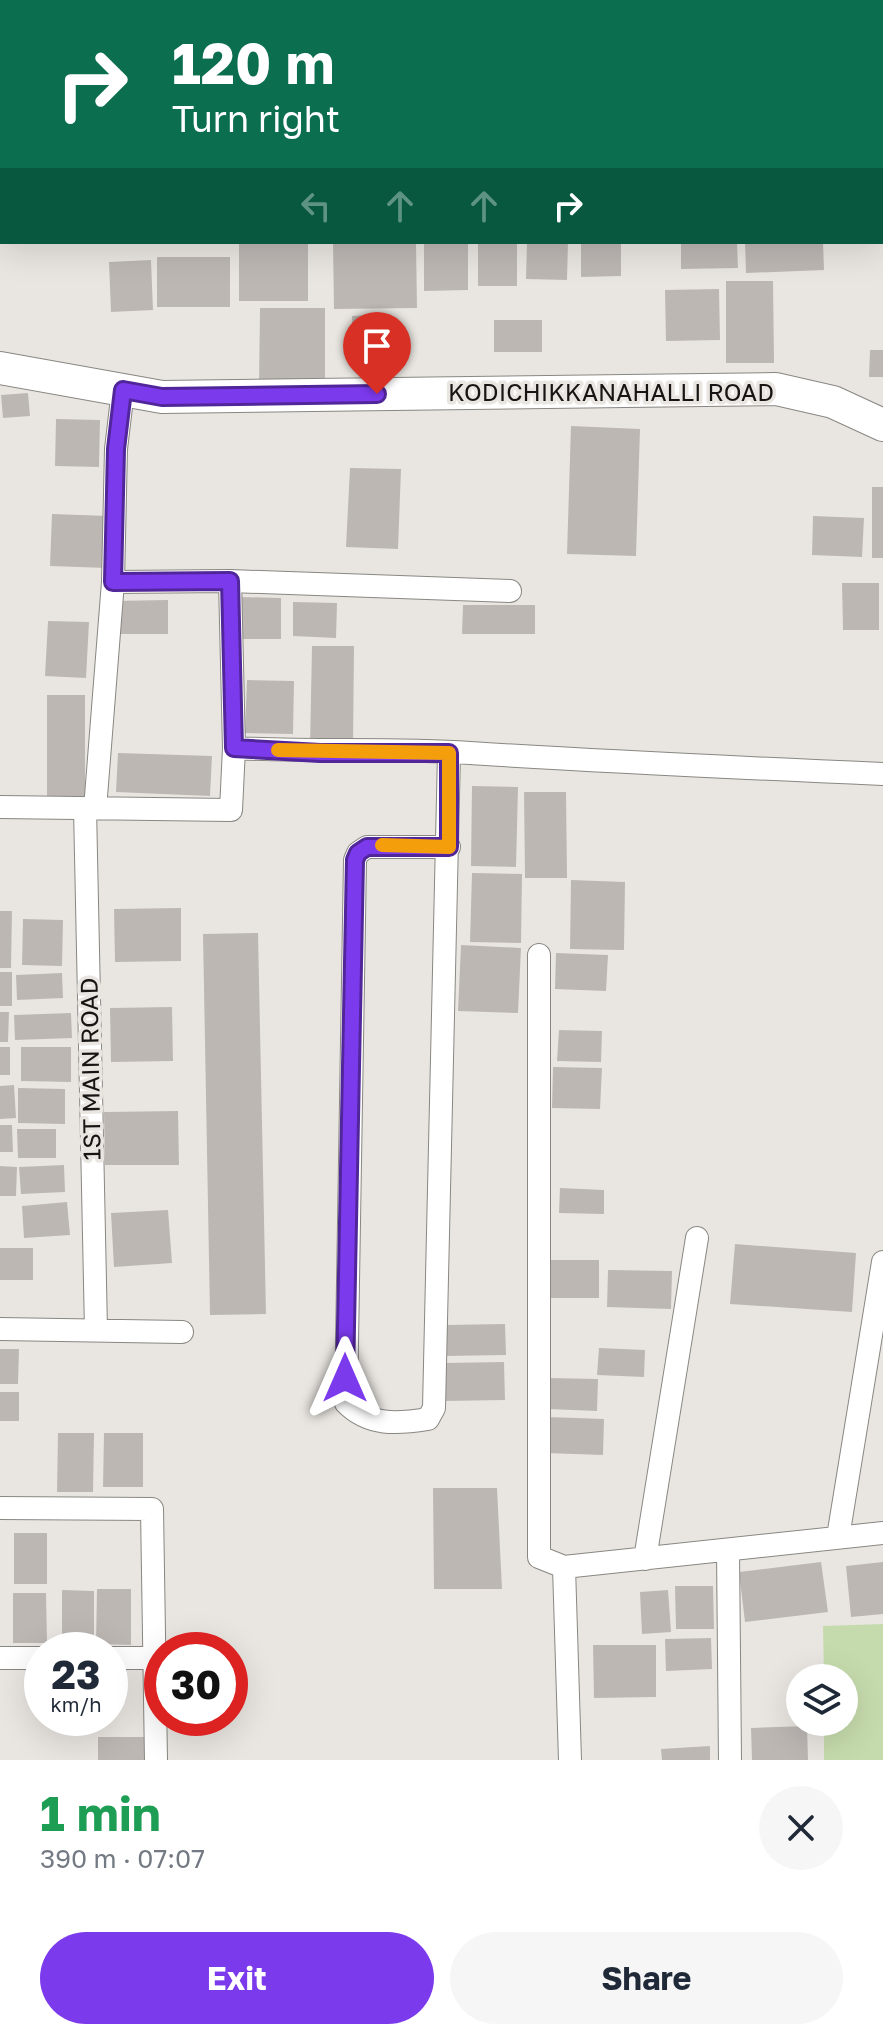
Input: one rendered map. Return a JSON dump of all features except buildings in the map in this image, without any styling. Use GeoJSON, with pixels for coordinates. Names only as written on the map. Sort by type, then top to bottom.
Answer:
{"type":"FeatureCollection","features":[{"type":"Feature","properties":{"kind":"street","name":"KODICHIKKANAHALLI ROAD"},"geometry":{"type":"LineString","coordinates":[[0,368],[162,397],[776,389],[833,402],[883,425]]}},
{"type":"Feature","properties":{"kind":"street","name":"1ST MAIN ROAD"},"geometry":{"type":"LineString","coordinates":[[96,1330],[90,808],[113,582],[116,449],[123,390]]}},
{"type":"Feature","properties":{"kind":"street"},"geometry":{"type":"LineString","coordinates":[[113,582],[230,581],[510,591]]}},
{"type":"Feature","properties":{"kind":"street"},"geometry":{"type":"LineString","coordinates":[[0,807],[231,810],[234,748],[230,581]]}},
{"type":"Feature","properties":{"kind":"street"},"geometry":{"type":"LineString","coordinates":[[234,748],[320,753],[449,753],[552,761],[883,774]]}},
{"type":"Feature","properties":{"kind":"street"},"geometry":{"type":"LineString","coordinates":[[449,753],[449,847],[434,1408],[428,1419],[376,1422],[358,1415],[346,1403],[355,860],[358,853],[367,847],[449,847]]}},
{"type":"Feature","properties":{"kind":"street"},"geometry":{"type":"LineString","coordinates":[[539,955],[539,1557],[564,1567],[883,1533]]}},
{"type":"Feature","properties":{"kind":"street"},"geometry":{"type":"LineString","coordinates":[[645,1559],[697,1238]]}},
{"type":"Feature","properties":{"kind":"street"},"geometry":{"type":"LineString","coordinates":[[838,1537],[883,1262]]}},
{"type":"Feature","properties":{"kind":"street"},"geometry":{"type":"LineString","coordinates":[[0,1329],[182,1332]]}},
{"type":"Feature","properties":{"kind":"street"},"geometry":{"type":"LineString","coordinates":[[0,1508],[152,1509],[154,1632]]}},
{"type":"Feature","properties":{"kind":"street"},"geometry":{"type":"LineString","coordinates":[[728,1551],[730,1760]]}},
{"type":"Feature","properties":{"kind":"street"},"geometry":{"type":"LineString","coordinates":[[564,1567],[570,1760]]}},
{"type":"Feature","properties":{"kind":"street"},"geometry":{"type":"LineString","coordinates":[[0,1658],[24,1658]]}},
{"type":"Feature","properties":{"kind":"street"},"geometry":{"type":"LineString","coordinates":[[156,1736],[156,1760]]}},
{"type":"Feature","properties":{"kind":"green space"},"geometry":{"type":"Polygon","coordinates":[[[883,1624],[883,1760],[824,1760],[824,1736],[858,1736],[858,1664],[824,1664],[823,1626],[883,1624]]]}},
{"type":"Feature","properties":{"kind":"slow traffic"},"geometry":{"type":"LineString","coordinates":[[278,750],[449,753],[449,847],[382,845]]}},
{"type":"Feature","properties":{"kind":"route"},"geometry":{"type":"LineString","coordinates":[[345,1378],[355,860],[358,853],[367,847],[449,847],[449,753],[320,753],[234,748],[230,581],[113,582],[116,449],[123,390],[162,397],[377,394]]}}]}
